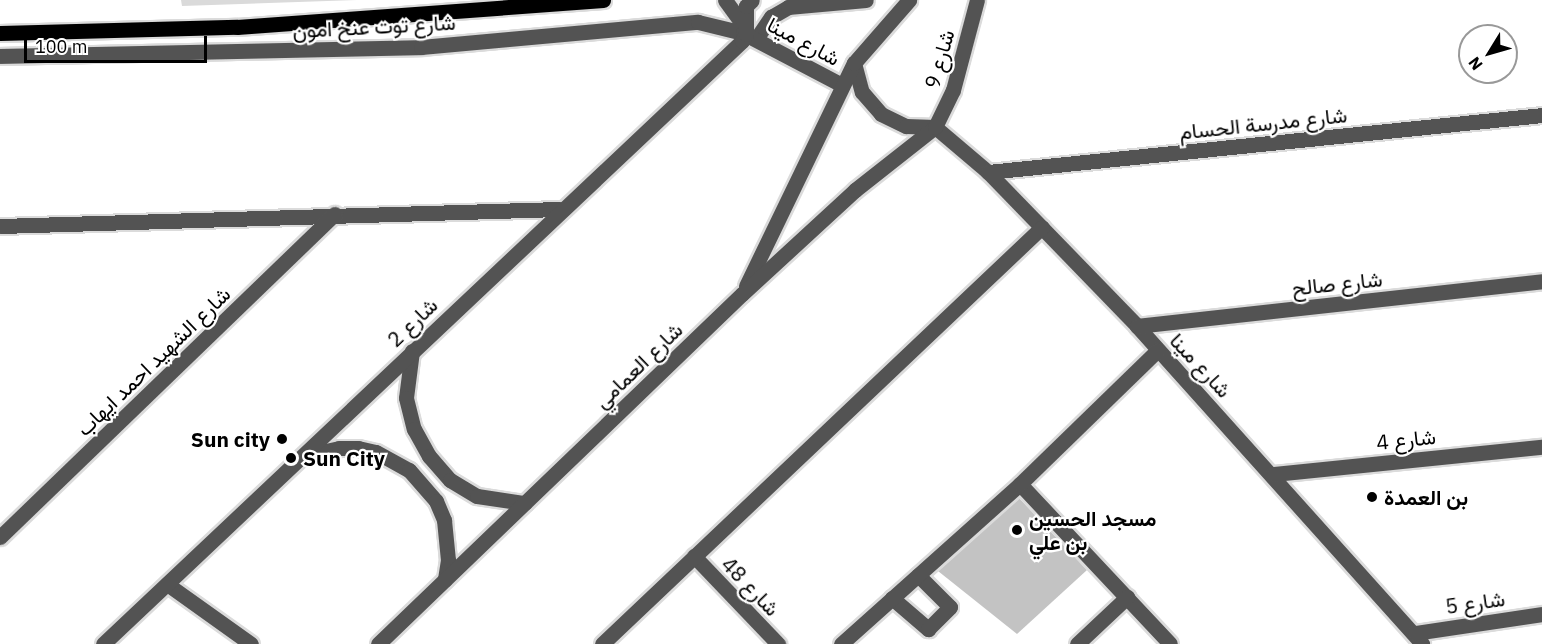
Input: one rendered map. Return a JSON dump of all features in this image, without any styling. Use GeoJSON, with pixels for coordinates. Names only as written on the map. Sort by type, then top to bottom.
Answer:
{"type":"FeatureCollection","features":[{"type":"Feature","properties":{"kind":"main road"},"geometry":{"type":"LineString","coordinates":[[0,33],[237,27],[603,0]]}},
{"type":"Feature","properties":{"kind":"street"},"geometry":{"type":"LineString","coordinates":[[725,0],[750,34]]}},
{"type":"Feature","properties":{"kind":"street"},"geometry":{"type":"LineString","coordinates":[[750,34],[746,6],[752,0]]}},
{"type":"Feature","properties":{"kind":"street"},"geometry":{"type":"LineString","coordinates":[[750,34],[788,7],[866,0]]}},
{"type":"Feature","properties":{"kind":"street"},"geometry":{"type":"LineString","coordinates":[[742,294],[854,63],[909,0]]}},
{"type":"Feature","properties":{"kind":"street","name":"شارع 9"},"geometry":{"type":"LineString","coordinates":[[935,127],[953,90],[977,0]]}},
{"type":"Feature","properties":{"kind":"street","name":"شارع توت عنخ امون"},"geometry":{"type":"LineString","coordinates":[[0,56],[421,47],[674,22],[722,25],[750,34]]}},
{"type":"Feature","properties":{"kind":"street","name":"شارع مينا"},"geometry":{"type":"LineString","coordinates":[[750,34],[842,85]]}},
{"type":"Feature","properties":{"kind":"street","name":"شارع 2"},"geometry":{"type":"LineString","coordinates":[[103,644],[303,457],[560,209],[750,34]]}},
{"type":"Feature","properties":{"kind":"street"},"geometry":{"type":"LineString","coordinates":[[854,63],[862,92],[881,114],[906,126],[935,127]]}},
{"type":"Feature","properties":{"kind":"street","name":"شارع مدرسة الحسام"},"geometry":{"type":"LineString","coordinates":[[988,172],[1542,115]]}},
{"type":"Feature","properties":{"kind":"street","name":"شارع مينا"},"geometry":{"type":"LineString","coordinates":[[935,127],[988,172],[1137,326],[1274,474],[1419,638]]}},
{"type":"Feature","properties":{"kind":"street","name":"شارع العمامي"},"geometry":{"type":"LineString","coordinates":[[378,644],[742,294],[855,190],[935,127]]}},
{"type":"Feature","properties":{"kind":"street"},"geometry":{"type":"LineString","coordinates":[[0,226],[335,214],[560,209]]}},
{"type":"Feature","properties":{"kind":"street","name":"شارع الشهيد احمد ايهاب"},"geometry":{"type":"LineString","coordinates":[[0,537],[335,214]]}},
{"type":"Feature","properties":{"kind":"street"},"geometry":{"type":"LineString","coordinates":[[602,644],[1042,227]]}},
{"type":"Feature","properties":{"kind":"street","name":"شارع صالح"},"geometry":{"type":"LineString","coordinates":[[1137,326],[1542,281]]}},
{"type":"Feature","properties":{"kind":"street"},"geometry":{"type":"LineString","coordinates":[[840,644],[1020,484],[1158,350]]}},
{"type":"Feature","properties":{"kind":"street"},"geometry":{"type":"LineString","coordinates":[[412,351],[406,382],[408,406],[414,429],[429,456],[450,480],[470,493],[493,501],[524,503]]}},
{"type":"Feature","properties":{"kind":"street","name":"شارع 4"},"geometry":{"type":"LineString","coordinates":[[1274,474],[1542,447]]}},
{"type":"Feature","properties":{"kind":"street"},"geometry":{"type":"LineString","coordinates":[[303,457],[320,450],[358,448],[376,452],[409,470],[436,501],[444,520],[448,560],[445,580]]}},
{"type":"Feature","properties":{"kind":"street"},"geometry":{"type":"LineString","coordinates":[[1020,484],[1170,644]]}},
{"type":"Feature","properties":{"kind":"street","name":"شارع 48"},"geometry":{"type":"LineString","coordinates":[[694,556],[778,644]]}},
{"type":"Feature","properties":{"kind":"street"},"geometry":{"type":"LineString","coordinates":[[892,598],[928,629],[950,607],[918,575]]}},
{"type":"Feature","properties":{"kind":"street"},"geometry":{"type":"LineString","coordinates":[[167,584],[251,644]]}},
{"type":"Feature","properties":{"kind":"street"},"geometry":{"type":"LineString","coordinates":[[1077,644],[1127,597]]}},
{"type":"Feature","properties":{"kind":"street","name":"شارع 5"},"geometry":{"type":"LineString","coordinates":[[1419,638],[1542,614]]}},
{"type":"Feature","properties":{"kind":"shaded area"},"geometry":{"type":"Polygon","coordinates":[[[181,0],[357,0],[182,6],[181,0]]]}},
{"type":"Feature","properties":{"kind":"building","name":"مسجد الحسين بن علي"},"geometry":{"type":"Polygon","coordinates":[[[1019,498],[1087,570],[1017,634],[938,571],[1019,498]]]}},
{"type":"Feature","properties":{"kind":"place","name":"Sun city"},"geometry":{"type":"Point","coordinates":[282,439]}},
{"type":"Feature","properties":{"kind":"place","name":"Sun City"},"geometry":{"type":"Point","coordinates":[291,458]}},
{"type":"Feature","properties":{"kind":"place","name":"بن العمدة"},"geometry":{"type":"Point","coordinates":[1372,497]}},
{"type":"Feature","properties":{"kind":"place","name":"مسجد الحسين بن علي"},"geometry":{"type":"Point","coordinates":[1017,530]}}]}
